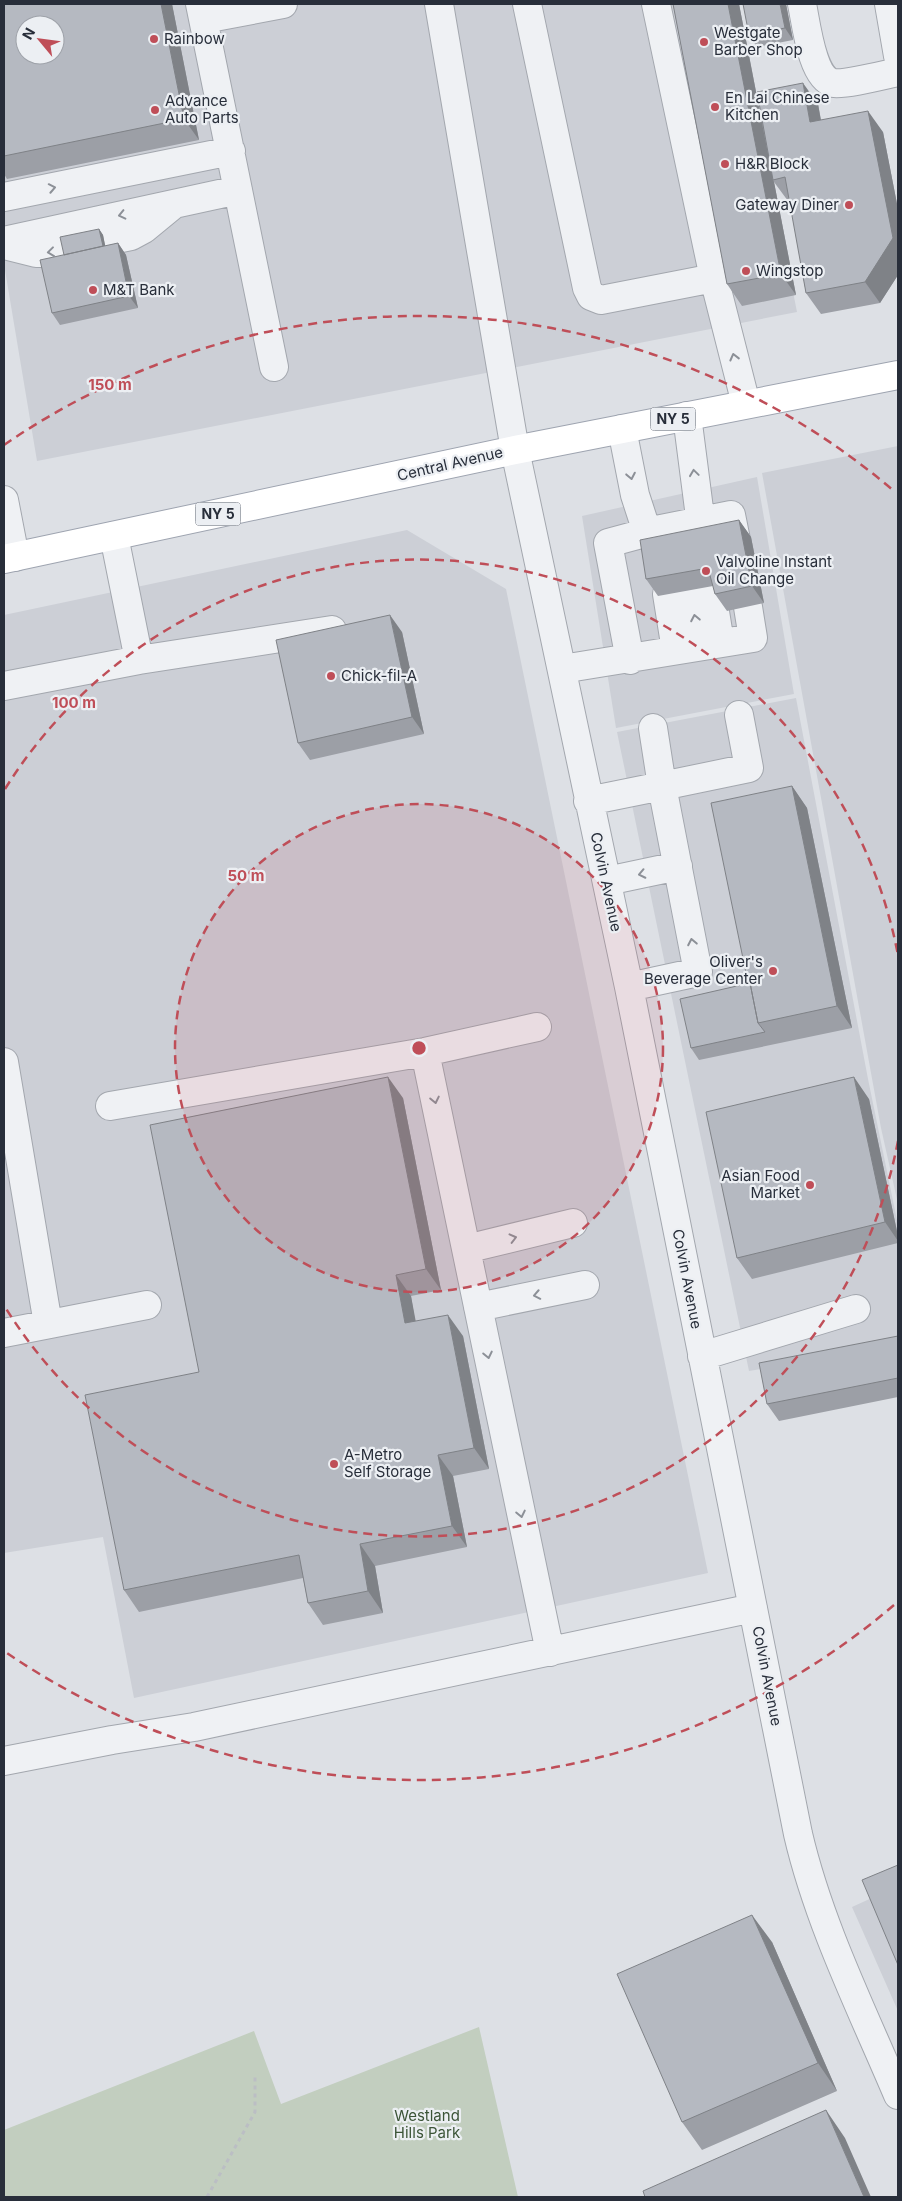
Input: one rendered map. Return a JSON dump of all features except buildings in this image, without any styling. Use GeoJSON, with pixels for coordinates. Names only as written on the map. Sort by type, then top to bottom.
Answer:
{"type":"FeatureCollection","features":[{"type":"Feature","properties":{"kind":"main road","name":"Central Avenue"},"geometry":{"type":"LineString","coordinates":[[9,558],[515,450],[898,374]]}},
{"type":"Feature","properties":{"kind":"street"},"geometry":{"type":"LineString","coordinates":[[274,367],[202,11],[282,4]]}},
{"type":"Feature","properties":{"kind":"street","name":"Colvin Avenue"},"geometry":{"type":"LineString","coordinates":[[439,4],[515,450],[629,987],[804,1859],[828,1928],[898,2095]]}},
{"type":"Feature","properties":{"kind":"street"},"geometry":{"type":"LineString","coordinates":[[527,4],[589,293],[596,299],[604,300],[714,278]]}},
{"type":"Feature","properties":{"kind":"street"},"geometry":{"type":"LineString","coordinates":[[656,4],[714,278],[746,404]]}},
{"type":"Feature","properties":{"kind":"street"},"geometry":{"type":"LineString","coordinates":[[802,4],[816,66],[825,79],[838,83],[898,72]]}},
{"type":"Feature","properties":{"kind":"street"},"geometry":{"type":"LineString","coordinates":[[889,4],[898,56]]}},
{"type":"Feature","properties":{"kind":"street"},"geometry":{"type":"LineString","coordinates":[[4,197],[231,151]]}},
{"type":"Feature","properties":{"kind":"street"},"geometry":{"type":"LineString","coordinates":[[4,241],[238,190]]}},
{"type":"Feature","properties":{"kind":"street"},"geometry":{"type":"LineString","coordinates":[[4,245],[49,253],[131,236],[144,229],[175,203]]}},
{"type":"Feature","properties":{"kind":"street"},"geometry":{"type":"LineString","coordinates":[[675,538],[687,416]]}},
{"type":"Feature","properties":{"kind":"street"},"geometry":{"type":"LineString","coordinates":[[622,428],[634,495],[675,538]]}},
{"type":"Feature","properties":{"kind":"street"},"geometry":{"type":"LineString","coordinates":[[4,500],[9,558]]}},
{"type":"Feature","properties":{"kind":"street"},"geometry":{"type":"LineString","coordinates":[[630,660],[608,543],[675,538],[731,515],[736,540]]}},
{"type":"Feature","properties":{"kind":"street"},"geometry":{"type":"LineString","coordinates":[[114,536],[139,660]]}},
{"type":"Feature","properties":{"kind":"street"},"geometry":{"type":"LineString","coordinates":[[699,646],[689,591],[699,646]]}},
{"type":"Feature","properties":{"kind":"street"},"geometry":{"type":"LineString","coordinates":[[562,669],[630,660],[699,646],[753,638],[748,607]]}},
{"type":"Feature","properties":{"kind":"street"},"geometry":{"type":"LineString","coordinates":[[4,686],[139,660],[348,628]]}},
{"type":"Feature","properties":{"kind":"street"},"geometry":{"type":"LineString","coordinates":[[588,801],[749,768],[739,715]]}},
{"type":"Feature","properties":{"kind":"street"},"geometry":{"type":"LineString","coordinates":[[629,987],[698,972],[662,786],[653,728]]}},
{"type":"Feature","properties":{"kind":"street"},"geometry":{"type":"LineString","coordinates":[[607,881],[678,866]]}},
{"type":"Feature","properties":{"kind":"street"},"geometry":{"type":"LineString","coordinates":[[110,1106],[425,1052],[537,1028]]}},
{"type":"Feature","properties":{"kind":"street"},"geometry":{"type":"LineString","coordinates":[[425,1052],[550,1652]]}},
{"type":"Feature","properties":{"kind":"street"},"geometry":{"type":"LineString","coordinates":[[4,1062],[48,1324]]}},
{"type":"Feature","properties":{"kind":"street"},"geometry":{"type":"LineString","coordinates":[[466,1249],[573,1223]]}},
{"type":"Feature","properties":{"kind":"street"},"geometry":{"type":"LineString","coordinates":[[478,1307],[585,1285]]}},
{"type":"Feature","properties":{"kind":"street"},"geometry":{"type":"LineString","coordinates":[[4,1333],[147,1305]]}},
{"type":"Feature","properties":{"kind":"street"},"geometry":{"type":"LineString","coordinates":[[702,1356],[856,1309]]}},
{"type":"Feature","properties":{"kind":"street"},"geometry":{"type":"LineString","coordinates":[[4,1761],[112,1740],[194,1727],[753,1608]]}},
{"type":"Feature","properties":{"kind":"path"},"geometry":{"type":"LineString","coordinates":[[207,2197],[255,2112],[256,2075]]}},
{"type":"Feature","properties":{"kind":"shaded area"},"geometry":{"type":"Polygon","coordinates":[[[4,4],[736,4],[797,312],[37,461],[4,264],[4,4]]]}},
{"type":"Feature","properties":{"kind":"shaded area"},"geometry":{"type":"Polygon","coordinates":[[[898,446],[898,1204],[881,1128],[762,473],[898,446]]]}},
{"type":"Feature","properties":{"kind":"shaded area"},"geometry":{"type":"Polygon","coordinates":[[[757,477],[794,694],[616,728],[582,516],[757,477]]]}},
{"type":"Feature","properties":{"kind":"shaded area"},"geometry":{"type":"Polygon","coordinates":[[[407,530],[506,589],[708,1573],[134,1698],[103,1537],[4,1553],[4,615],[407,530]]]}},
{"type":"Feature","properties":{"kind":"shaded area"},"geometry":{"type":"Polygon","coordinates":[[[796,698],[868,1079],[898,1225],[898,1346],[749,1371],[617,732],[796,698]]]}},
{"type":"Feature","properties":{"kind":"shaded area"},"geometry":{"type":"Polygon","coordinates":[[[898,1886],[898,2011],[852,1907],[898,1886]]]}},
{"type":"Feature","properties":{"kind":"green space","name":"Westland Hills Park"},"geometry":{"type":"Polygon","coordinates":[[[479,2027],[518,2197],[4,2197],[4,2130],[254,2031],[281,2104],[479,2027]]]}},
{"type":"Feature","properties":{"kind":"place","name":"Rainbow"},"geometry":{"type":"Point","coordinates":[154,39]}},
{"type":"Feature","properties":{"kind":"place","name":"Westgate Barber Shop"},"geometry":{"type":"Point","coordinates":[704,42]}},
{"type":"Feature","properties":{"kind":"place","name":"En Lai Chinese Kitchen"},"geometry":{"type":"Point","coordinates":[715,107]}},
{"type":"Feature","properties":{"kind":"place","name":"Advance Auto Parts"},"geometry":{"type":"Point","coordinates":[155,110]}},
{"type":"Feature","properties":{"kind":"place","name":"H&R Block"},"geometry":{"type":"Point","coordinates":[725,164]}},
{"type":"Feature","properties":{"kind":"place","name":"Gateway Diner"},"geometry":{"type":"Point","coordinates":[849,205]}},
{"type":"Feature","properties":{"kind":"place","name":"Wingstop"},"geometry":{"type":"Point","coordinates":[746,271]}},
{"type":"Feature","properties":{"kind":"place","name":"M&T Bank"},"geometry":{"type":"Point","coordinates":[93,290]}},
{"type":"Feature","properties":{"kind":"place","name":"Valvoline Instant Oil Change"},"geometry":{"type":"Point","coordinates":[706,571]}},
{"type":"Feature","properties":{"kind":"place","name":"Chick-fil-A"},"geometry":{"type":"Point","coordinates":[331,676]}},
{"type":"Feature","properties":{"kind":"place","name":"Oliver's Beverage Center"},"geometry":{"type":"Point","coordinates":[773,971]}},
{"type":"Feature","properties":{"kind":"place","name":"Asian Food Market"},"geometry":{"type":"Point","coordinates":[810,1185]}},
{"type":"Feature","properties":{"kind":"place","name":"A-Metro Self Storage"},"geometry":{"type":"Point","coordinates":[334,1464]}}]}
